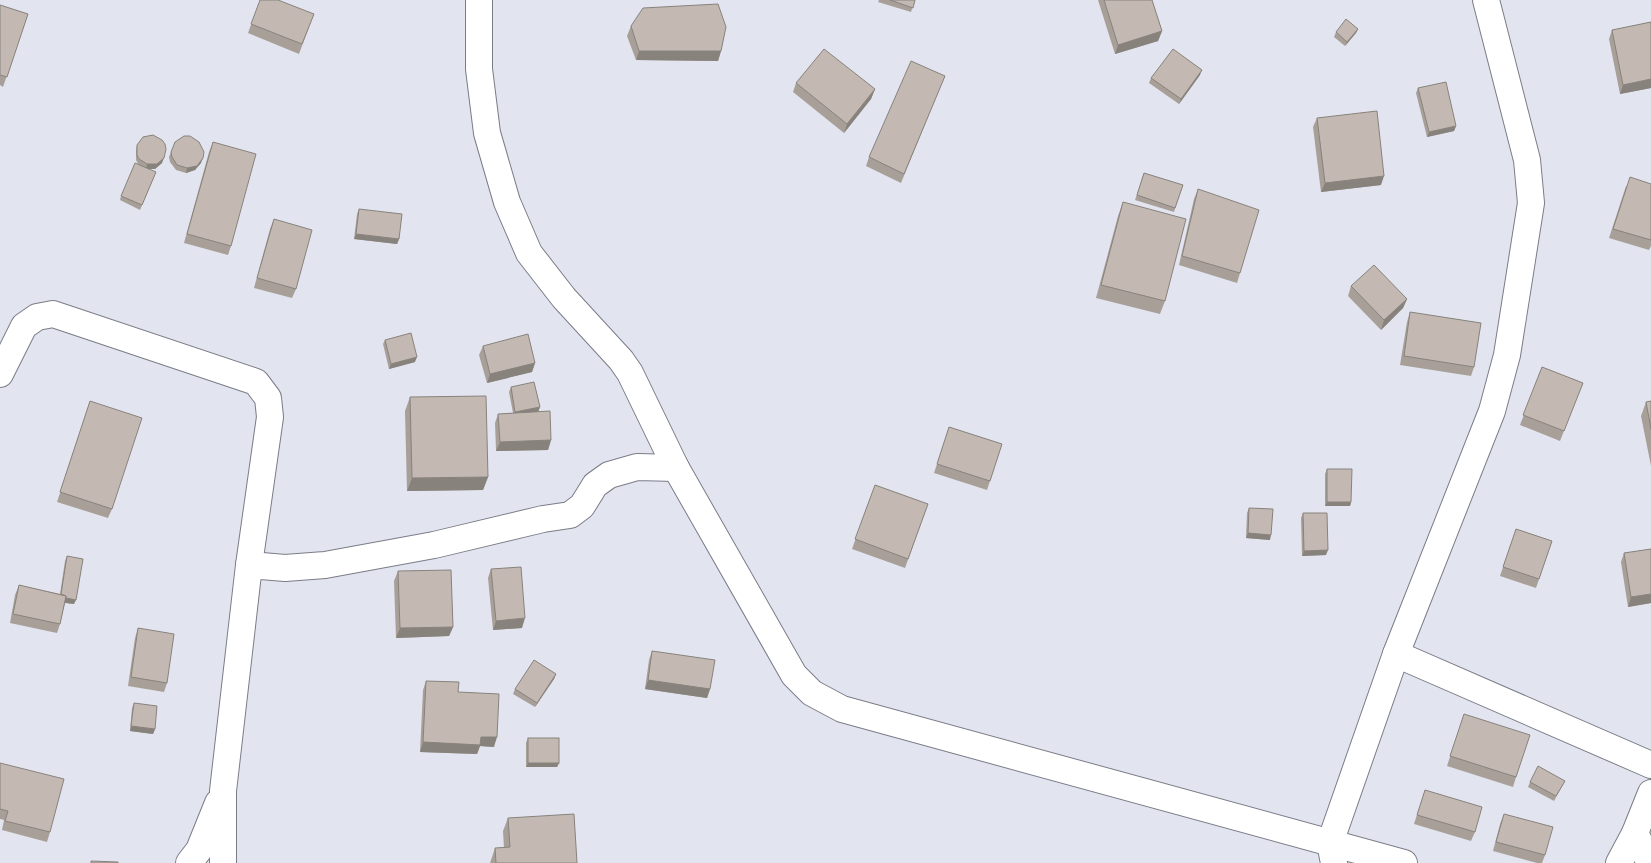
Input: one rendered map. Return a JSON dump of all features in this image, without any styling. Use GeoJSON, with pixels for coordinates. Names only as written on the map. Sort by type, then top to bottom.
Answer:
{"type":"FeatureCollection","features":[{"type":"Feature","properties":{"kind":"street"},"geometry":{"type":"LineString","coordinates":[[479,0],[479,69],[487,132],[507,202],[529,253],[564,298],[621,360],[630,373],[676,468],[794,675],[812,693],[842,709],[1332,853],[1404,863]]}},
{"type":"Feature","properties":{"kind":"street"},"geometry":{"type":"LineString","coordinates":[[1332,853],[1396,654],[1492,411],[1508,346],[1531,203],[1527,160],[1486,0]]}},
{"type":"Feature","properties":{"kind":"street"},"geometry":{"type":"LineString","coordinates":[[0,374],[24,326],[36,317],[53,314],[256,382],[268,398],[270,417],[249,565],[224,791],[223,863]]}},
{"type":"Feature","properties":{"kind":"street"},"geometry":{"type":"LineString","coordinates":[[249,565],[285,568],[325,565],[434,545],[543,519],[570,515],[582,506],[595,485],[609,475],[637,467],[676,468]]}},
{"type":"Feature","properties":{"kind":"street"},"geometry":{"type":"LineString","coordinates":[[1396,654],[1651,765]]}},
{"type":"Feature","properties":{"kind":"street"},"geometry":{"type":"LineString","coordinates":[[189,863],[199,850],[224,791]]}},
{"type":"Feature","properties":{"kind":"street"},"geometry":{"type":"LineString","coordinates":[[1619,863],[1651,793]]}},
{"type":"Feature","properties":{"kind":"street"},"geometry":{"type":"LineString","coordinates":[[1634,833],[1650,863]]}},
{"type":"Feature","properties":{"kind":"building"},"geometry":{"type":"Polygon","coordinates":[[[260,0],[278,0],[314,14],[302,44],[251,24],[260,0]]]}},
{"type":"Feature","properties":{"kind":"building"},"geometry":{"type":"Polygon","coordinates":[[[890,0],[915,0],[913,8],[890,0]]]}},
{"type":"Feature","properties":{"kind":"building"},"geometry":{"type":"Polygon","coordinates":[[[1104,0],[1152,0],[1162,31],[1118,45],[1104,0]]]}},
{"type":"Feature","properties":{"kind":"building"},"geometry":{"type":"Polygon","coordinates":[[[718,4],[726,27],[721,51],[639,51],[631,26],[643,8],[718,4]]]}},
{"type":"Feature","properties":{"kind":"building"},"geometry":{"type":"Polygon","coordinates":[[[0,5],[28,14],[7,77],[0,75],[0,5]]]}},
{"type":"Feature","properties":{"kind":"building"},"geometry":{"type":"Polygon","coordinates":[[[1346,19],[1358,29],[1347,42],[1336,32],[1346,19]]]}},
{"type":"Feature","properties":{"kind":"building"},"geometry":{"type":"Polygon","coordinates":[[[1651,22],[1651,79],[1623,85],[1612,30],[1651,22]]]}},
{"type":"Feature","properties":{"kind":"building"},"geometry":{"type":"Polygon","coordinates":[[[824,49],[875,89],[847,124],[796,83],[824,49]]]}},
{"type":"Feature","properties":{"kind":"building"},"geometry":{"type":"Polygon","coordinates":[[[1173,49],[1202,70],[1181,99],[1151,78],[1173,49]]]}},
{"type":"Feature","properties":{"kind":"building"},"geometry":{"type":"Polygon","coordinates":[[[911,61],[945,76],[904,174],[869,157],[911,61]]]}},
{"type":"Feature","properties":{"kind":"building"},"geometry":{"type":"Polygon","coordinates":[[[1446,82],[1456,126],[1429,132],[1418,88],[1446,82]]]}},
{"type":"Feature","properties":{"kind":"building"},"geometry":{"type":"Polygon","coordinates":[[[1377,111],[1384,176],[1325,183],[1317,118],[1377,111]]]}},
{"type":"Feature","properties":{"kind":"building"},"geometry":{"type":"Polygon","coordinates":[[[153,135],[162,140],[166,149],[164,158],[157,164],[147,164],[139,159],[137,145],[143,137],[153,135]]]}},
{"type":"Feature","properties":{"kind":"building"},"geometry":{"type":"Polygon","coordinates":[[[184,136],[190,136],[199,142],[204,152],[203,158],[197,166],[187,168],[177,165],[172,157],[171,152],[175,142],[184,136]]]}},
{"type":"Feature","properties":{"kind":"building"},"geometry":{"type":"Polygon","coordinates":[[[213,142],[256,154],[231,246],[187,234],[213,142]]]}},
{"type":"Feature","properties":{"kind":"building"},"geometry":{"type":"Polygon","coordinates":[[[135,163],[156,172],[142,205],[121,196],[135,163]]]}},
{"type":"Feature","properties":{"kind":"building"},"geometry":{"type":"Polygon","coordinates":[[[1144,173],[1183,185],[1175,208],[1137,195],[1144,173]]]}},
{"type":"Feature","properties":{"kind":"building"},"geometry":{"type":"Polygon","coordinates":[[[1630,177],[1651,184],[1651,240],[1613,229],[1630,177]]]}},
{"type":"Feature","properties":{"kind":"building"},"geometry":{"type":"Polygon","coordinates":[[[1198,189],[1259,210],[1240,273],[1182,256],[1198,189]]]}},
{"type":"Feature","properties":{"kind":"building"},"geometry":{"type":"Polygon","coordinates":[[[1123,202],[1186,219],[1165,301],[1101,285],[1123,202]]]}},
{"type":"Feature","properties":{"kind":"building"},"geometry":{"type":"Polygon","coordinates":[[[359,209],[402,214],[399,239],[356,234],[359,209]]]}},
{"type":"Feature","properties":{"kind":"building"},"geometry":{"type":"Polygon","coordinates":[[[274,219],[312,230],[296,289],[257,278],[274,219]]]}},
{"type":"Feature","properties":{"kind":"building"},"geometry":{"type":"Polygon","coordinates":[[[1374,265],[1407,299],[1384,320],[1351,286],[1374,265]]]}},
{"type":"Feature","properties":{"kind":"building"},"geometry":{"type":"Polygon","coordinates":[[[1410,312],[1481,323],[1474,367],[1404,356],[1410,312]]]}},
{"type":"Feature","properties":{"kind":"building"},"geometry":{"type":"Polygon","coordinates":[[[411,333],[417,357],[391,364],[385,340],[411,333]]]}},
{"type":"Feature","properties":{"kind":"building"},"geometry":{"type":"Polygon","coordinates":[[[528,334],[535,363],[490,374],[483,346],[528,334]]]}},
{"type":"Feature","properties":{"kind":"building"},"geometry":{"type":"Polygon","coordinates":[[[1542,367],[1583,383],[1564,431],[1523,415],[1542,367]]]}},
{"type":"Feature","properties":{"kind":"building"},"geometry":{"type":"Polygon","coordinates":[[[534,382],[540,407],[515,412],[511,387],[534,382]]]}},
{"type":"Feature","properties":{"kind":"building"},"geometry":{"type":"Polygon","coordinates":[[[486,396],[488,477],[412,478],[410,397],[486,396]]]}},
{"type":"Feature","properties":{"kind":"building"},"geometry":{"type":"Polygon","coordinates":[[[90,401],[142,418],[112,509],[60,492],[90,401]]]}},
{"type":"Feature","properties":{"kind":"building"},"geometry":{"type":"Polygon","coordinates":[[[1651,401],[1651,429],[1646,402],[1651,401]]]}},
{"type":"Feature","properties":{"kind":"building"},"geometry":{"type":"Polygon","coordinates":[[[550,411],[551,440],[500,442],[498,414],[550,411]]]}},
{"type":"Feature","properties":{"kind":"building"},"geometry":{"type":"Polygon","coordinates":[[[949,427],[1002,444],[990,481],[937,464],[949,427]]]}},
{"type":"Feature","properties":{"kind":"building"},"geometry":{"type":"Polygon","coordinates":[[[1327,469],[1352,469],[1351,502],[1327,502],[1327,469]]]}},
{"type":"Feature","properties":{"kind":"building"},"geometry":{"type":"Polygon","coordinates":[[[875,485],[928,504],[908,559],[855,539],[875,485]]]}},
{"type":"Feature","properties":{"kind":"building"},"geometry":{"type":"Polygon","coordinates":[[[1249,508],[1273,509],[1271,535],[1248,533],[1249,508]]]}},
{"type":"Feature","properties":{"kind":"building"},"geometry":{"type":"Polygon","coordinates":[[[1303,513],[1327,513],[1328,550],[1304,551],[1303,513]]]}},
{"type":"Feature","properties":{"kind":"building"},"geometry":{"type":"Polygon","coordinates":[[[1516,529],[1552,541],[1539,579],[1503,567],[1516,529]]]}},
{"type":"Feature","properties":{"kind":"building"},"geometry":{"type":"Polygon","coordinates":[[[1651,549],[1651,594],[1631,597],[1624,553],[1651,549]]]}},
{"type":"Feature","properties":{"kind":"building"},"geometry":{"type":"Polygon","coordinates":[[[67,556],[83,559],[76,600],[66,598],[66,596],[61,594],[67,556]]]}},
{"type":"Feature","properties":{"kind":"building"},"geometry":{"type":"Polygon","coordinates":[[[521,567],[525,618],[496,621],[491,569],[521,567]]]}},
{"type":"Feature","properties":{"kind":"building"},"geometry":{"type":"Polygon","coordinates":[[[451,570],[453,627],[400,628],[398,571],[451,570]]]}},
{"type":"Feature","properties":{"kind":"building"},"geometry":{"type":"Polygon","coordinates":[[[19,585],[66,596],[60,624],[13,614],[19,585]]]}},
{"type":"Feature","properties":{"kind":"building"},"geometry":{"type":"Polygon","coordinates":[[[138,628],[174,634],[167,683],[131,677],[138,628]]]}},
{"type":"Feature","properties":{"kind":"building"},"geometry":{"type":"Polygon","coordinates":[[[652,651],[715,660],[710,689],[648,680],[652,651]]]}},
{"type":"Feature","properties":{"kind":"building"},"geometry":{"type":"Polygon","coordinates":[[[534,660],[556,674],[537,703],[515,689],[534,660]]]}},
{"type":"Feature","properties":{"kind":"building"},"geometry":{"type":"Polygon","coordinates":[[[426,681],[459,682],[458,692],[499,694],[497,737],[481,737],[480,745],[423,742],[426,681]]]}},
{"type":"Feature","properties":{"kind":"building"},"geometry":{"type":"Polygon","coordinates":[[[134,703],[157,706],[155,729],[131,726],[134,703]]]}},
{"type":"Feature","properties":{"kind":"building"},"geometry":{"type":"Polygon","coordinates":[[[1464,714],[1530,735],[1516,777],[1450,756],[1464,714]]]}},
{"type":"Feature","properties":{"kind":"building"},"geometry":{"type":"Polygon","coordinates":[[[528,738],[559,738],[559,763],[528,763],[528,738]]]}},
{"type":"Feature","properties":{"kind":"building"},"geometry":{"type":"Polygon","coordinates":[[[0,763],[64,779],[50,832],[5,821],[8,811],[0,809],[0,763]]]}},
{"type":"Feature","properties":{"kind":"building"},"geometry":{"type":"Polygon","coordinates":[[[1538,766],[1565,781],[1556,796],[1530,782],[1538,766]]]}},
{"type":"Feature","properties":{"kind":"building"},"geometry":{"type":"Polygon","coordinates":[[[1425,790],[1482,807],[1475,832],[1417,815],[1425,790]]]}},
{"type":"Feature","properties":{"kind":"building"},"geometry":{"type":"Polygon","coordinates":[[[574,814],[577,863],[496,863],[495,848],[510,847],[508,818],[574,814]]]}},
{"type":"Feature","properties":{"kind":"building"},"geometry":{"type":"Polygon","coordinates":[[[1504,814],[1553,827],[1545,855],[1496,842],[1504,814]]]}},
{"type":"Feature","properties":{"kind":"building"},"geometry":{"type":"Polygon","coordinates":[[[91,861],[118,862],[118,863],[91,863],[91,861]]]}}]}
